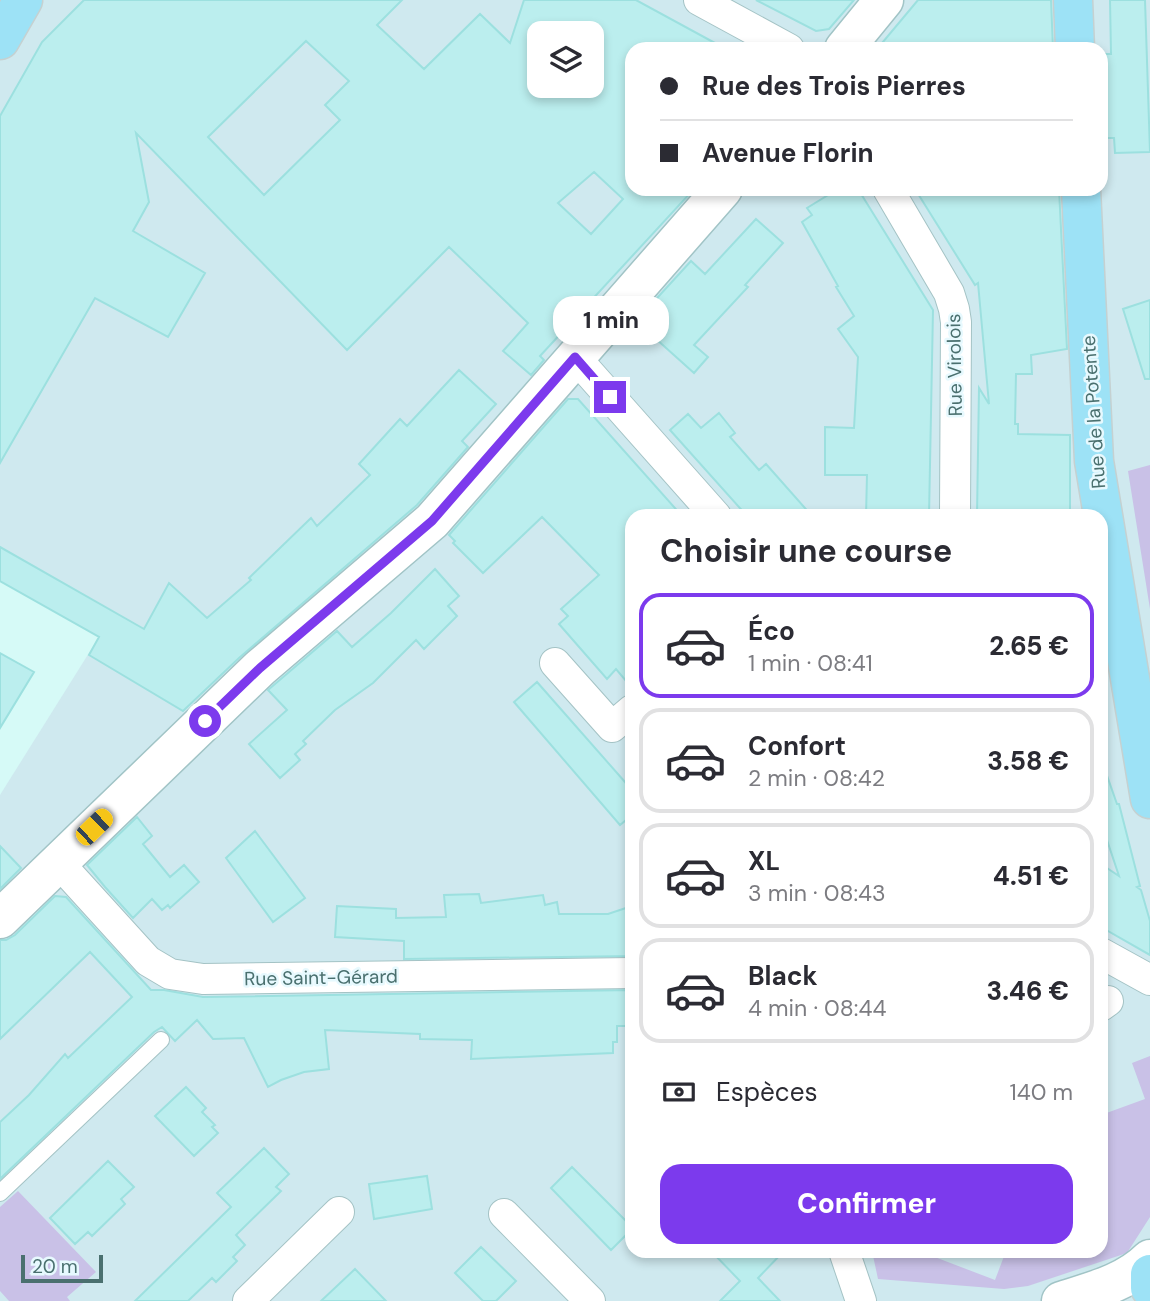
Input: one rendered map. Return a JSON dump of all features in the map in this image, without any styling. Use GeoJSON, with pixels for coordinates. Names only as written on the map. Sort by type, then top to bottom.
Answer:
{"type":"FeatureCollection","features":[{"type":"Feature","properties":{"kind":"main road"},"geometry":{"type":"LineString","coordinates":[[0,40],[23,0]]}},
{"type":"Feature","properties":{"kind":"main road"},"geometry":{"type":"LineString","coordinates":[[1073,0],[1075,42]]}},
{"type":"Feature","properties":{"kind":"main road","name":"Rue de la Potente"},"geometry":{"type":"LineString","coordinates":[[1081,196],[1094,461],[1102,509]]}},
{"type":"Feature","properties":{"kind":"main road","name":"Rue de la Potente"},"geometry":{"type":"LineString","coordinates":[[1108,546],[1150,799]]}},
{"type":"Feature","properties":{"kind":"main road"},"geometry":{"type":"LineString","coordinates":[[1150,1274],[1150,1288]]}},
{"type":"Feature","properties":{"kind":"street"},"geometry":{"type":"LineString","coordinates":[[699,0],[776,42]]}},
{"type":"Feature","properties":{"kind":"street"},"geometry":{"type":"LineString","coordinates":[[850,42],[884,0]]}},
{"type":"Feature","properties":{"kind":"street"},"geometry":{"type":"LineString","coordinates":[[0,919],[260,668],[432,521],[717,196]]}},
{"type":"Feature","properties":{"kind":"street","name":"Rue Virolois"},"geometry":{"type":"LineString","coordinates":[[892,196],[949,293],[954,309],[955,509]]}},
{"type":"Feature","properties":{"kind":"street"},"geometry":{"type":"LineString","coordinates":[[575,357],[710,509]]}},
{"type":"Feature","properties":{"kind":"street"},"geometry":{"type":"LineString","coordinates":[[555,663],[612,727],[625,716]]}},
{"type":"Feature","properties":{"kind":"street","name":"Rue Saint-Gérard"},"geometry":{"type":"LineString","coordinates":[[58,862],[148,961],[170,974],[183,977],[203,979],[625,973]]}},
{"type":"Feature","properties":{"kind":"street"},"geometry":{"type":"LineString","coordinates":[[1108,958],[1150,980]]}},
{"type":"Feature","properties":{"kind":"street"},"geometry":{"type":"LineString","coordinates":[[248,1301],[339,1212]]}},
{"type":"Feature","properties":{"kind":"street"},"geometry":{"type":"LineString","coordinates":[[503,1214],[590,1301]]}},
{"type":"Feature","properties":{"kind":"street"},"geometry":{"type":"LineString","coordinates":[[846,1258],[861,1301]]}},
{"type":"Feature","properties":{"kind":"street"},"geometry":{"type":"LineString","coordinates":[[1061,1301],[1125,1278],[1150,1259]]}},
{"type":"Feature","properties":{"kind":"lane"},"geometry":{"type":"LineString","coordinates":[[0,1193],[161,1040]]}},
{"type":"Feature","properties":{"kind":"shaded area"},"geometry":{"type":"Polygon","coordinates":[[[0,0],[1150,0],[1150,1301],[0,1301],[0,0]]]}},
{"type":"Feature","properties":{"kind":"shaded area"},"geometry":{"type":"Polygon","coordinates":[[[1150,465],[1150,609],[1128,471],[1150,465]]]}},
{"type":"Feature","properties":{"kind":"shaded area"},"geometry":{"type":"Polygon","coordinates":[[[0,581],[99,637],[0,795],[0,581]]]}},
{"type":"Feature","properties":{"kind":"shaded area"},"geometry":{"type":"Polygon","coordinates":[[[1150,1056],[1150,1217],[1127,1253],[1028,1286],[1004,1289],[878,1279],[874,1258],[937,1258],[995,1280],[1003,1258],[1108,1258],[1108,1112],[1145,1099],[1132,1063],[1150,1056]]]}},
{"type":"Feature","properties":{"kind":"shaded area"},"geometry":{"type":"Polygon","coordinates":[[[18,1191],[96,1272],[67,1297],[70,1301],[9,1301],[0,1291],[0,1207],[18,1191]]]}},
{"type":"Feature","properties":{"kind":"building"},"geometry":{"type":"Polygon","coordinates":[[[84,0],[402,0],[377,25],[424,69],[480,14],[510,43],[524,0],[636,0],[713,42],[625,42],[625,196],[688,196],[540,356],[544,360],[531,375],[503,351],[528,323],[449,247],[347,350],[136,133],[149,202],[133,231],[205,273],[168,337],[95,298],[0,463],[0,116],[42,42],[84,0]],[[306,41],[208,137],[264,195],[340,120],[325,105],[349,81],[306,41]],[[594,172],[558,203],[591,234],[623,199],[594,172]]]}},
{"type":"Feature","properties":{"kind":"building"},"geometry":{"type":"Polygon","coordinates":[[[756,0],[854,0],[829,29],[816,31],[756,0]]]}},
{"type":"Feature","properties":{"kind":"building"},"geometry":{"type":"Polygon","coordinates":[[[918,0],[1051,0],[1053,42],[883,42],[918,0]]]}},
{"type":"Feature","properties":{"kind":"building"},"geometry":{"type":"Polygon","coordinates":[[[1110,0],[1145,0],[1150,152],[1115,153],[1114,138],[1108,138],[1108,54],[1111,54],[1110,0]]]}},
{"type":"Feature","properties":{"kind":"building"},"geometry":{"type":"Polygon","coordinates":[[[827,196],[862,196],[933,310],[929,509],[866,509],[867,475],[825,475],[825,427],[854,428],[858,357],[838,329],[854,316],[802,222],[812,215],[807,208],[827,196]]]}},
{"type":"Feature","properties":{"kind":"building"},"geometry":{"type":"Polygon","coordinates":[[[919,196],[1059,196],[1067,349],[1031,355],[1032,374],[1016,374],[1015,424],[1018,424],[1018,434],[1070,435],[1070,509],[977,509],[979,388],[989,404],[978,283],[975,285],[919,196]]]}},
{"type":"Feature","properties":{"kind":"building"},"geometry":{"type":"Polygon","coordinates":[[[756,219],[783,243],[745,285],[748,287],[694,345],[708,357],[694,373],[636,321],[691,261],[705,274],[756,219]]]}},
{"type":"Feature","properties":{"kind":"building"},"geometry":{"type":"Polygon","coordinates":[[[1150,300],[1150,379],[1145,379],[1123,309],[1150,300]]]}},
{"type":"Feature","properties":{"kind":"building"},"geometry":{"type":"Polygon","coordinates":[[[459,370],[496,404],[462,441],[468,447],[417,505],[239,658],[183,711],[89,655],[99,637],[0,581],[0,547],[144,629],[169,583],[207,618],[251,580],[249,578],[311,518],[317,526],[370,475],[359,464],[400,419],[407,426],[459,370]]]}},
{"type":"Feature","properties":{"kind":"building"},"geometry":{"type":"Polygon","coordinates":[[[568,399],[578,399],[676,509],[625,509],[625,680],[616,669],[607,679],[559,624],[568,616],[561,609],[599,575],[542,517],[483,573],[453,543],[455,541],[449,535],[568,399]]]}},
{"type":"Feature","properties":{"kind":"building"},"geometry":{"type":"Polygon","coordinates":[[[719,413],[735,433],[730,437],[759,470],[766,464],[806,509],[741,509],[670,430],[688,414],[701,428],[719,413]]]}},
{"type":"Feature","properties":{"kind":"building"},"geometry":{"type":"Polygon","coordinates":[[[435,569],[459,596],[448,606],[457,616],[424,649],[416,640],[373,683],[335,710],[303,741],[306,744],[295,754],[300,760],[280,778],[249,744],[287,710],[268,690],[337,631],[352,647],[435,569]]]}},
{"type":"Feature","properties":{"kind":"building"},"geometry":{"type":"Polygon","coordinates":[[[0,653],[34,672],[0,728],[0,653]]]}},
{"type":"Feature","properties":{"kind":"building"},"geometry":{"type":"Polygon","coordinates":[[[537,682],[625,782],[625,821],[620,825],[514,702],[537,682]]]}},
{"type":"Feature","properties":{"kind":"building"},"geometry":{"type":"Polygon","coordinates":[[[1108,778],[1119,804],[1140,886],[1137,887],[1141,890],[1150,921],[1150,955],[1108,931],[1108,869],[1119,876],[1108,843],[1108,778]]]}},
{"type":"Feature","properties":{"kind":"building"},"geometry":{"type":"Polygon","coordinates":[[[137,817],[152,836],[143,844],[170,877],[184,865],[199,882],[170,908],[168,905],[162,910],[152,899],[133,918],[87,865],[137,817]]]}},
{"type":"Feature","properties":{"kind":"building"},"geometry":{"type":"Polygon","coordinates":[[[255,831],[305,898],[273,922],[226,858],[255,831]]]}},
{"type":"Feature","properties":{"kind":"building"},"geometry":{"type":"Polygon","coordinates":[[[0,846],[21,868],[0,889],[0,846]]]}},
{"type":"Feature","properties":{"kind":"building"},"geometry":{"type":"Polygon","coordinates":[[[479,894],[481,903],[543,895],[545,905],[557,902],[559,914],[608,914],[625,908],[625,956],[404,959],[404,941],[335,937],[337,906],[396,909],[396,918],[446,917],[444,895],[479,894]]]}},
{"type":"Feature","properties":{"kind":"building"},"geometry":{"type":"Polygon","coordinates":[[[55,896],[66,897],[151,990],[203,997],[625,990],[625,1026],[617,1026],[617,1042],[613,1042],[613,1053],[471,1059],[472,1040],[420,1039],[420,1034],[325,1030],[329,1069],[304,1072],[268,1087],[244,1038],[213,1039],[197,1020],[175,1041],[162,1027],[0,1179],[0,1122],[29,1095],[65,1054],[68,1058],[132,997],[90,952],[0,1039],[0,940],[15,935],[55,896]]]}},
{"type":"Feature","properties":{"kind":"building"},"geometry":{"type":"Polygon","coordinates":[[[186,1087],[206,1108],[202,1112],[215,1125],[212,1127],[218,1133],[194,1156],[155,1116],[186,1087]]]}},
{"type":"Feature","properties":{"kind":"building"},"geometry":{"type":"Polygon","coordinates":[[[264,1148],[289,1174],[276,1187],[281,1191],[236,1235],[245,1245],[233,1257],[237,1261],[216,1282],[212,1278],[188,1301],[135,1301],[231,1207],[217,1193],[264,1148]]]}},
{"type":"Feature","properties":{"kind":"building"},"geometry":{"type":"Polygon","coordinates":[[[108,1161],[134,1187],[121,1199],[125,1204],[92,1236],[88,1232],[75,1244],[50,1218],[108,1161]]]}},
{"type":"Feature","properties":{"kind":"building"},"geometry":{"type":"Polygon","coordinates":[[[572,1167],[625,1220],[625,1236],[611,1250],[551,1188],[572,1167]]]}},
{"type":"Feature","properties":{"kind":"building"},"geometry":{"type":"Polygon","coordinates":[[[427,1176],[432,1209],[374,1219],[369,1184],[427,1176]]]}},
{"type":"Feature","properties":{"kind":"building"},"geometry":{"type":"Polygon","coordinates":[[[481,1247],[516,1281],[496,1301],[483,1301],[455,1273],[481,1247]]]}},
{"type":"Feature","properties":{"kind":"building"},"geometry":{"type":"Polygon","coordinates":[[[718,1258],[777,1258],[758,1278],[780,1301],[720,1301],[740,1281],[718,1258]]]}},
{"type":"Feature","properties":{"kind":"building"},"geometry":{"type":"Polygon","coordinates":[[[355,1269],[386,1301],[321,1301],[355,1269]]]}},
{"type":"Feature","properties":{"kind":"route"},"geometry":{"type":"LineString","coordinates":[[205,721],[260,668],[432,521],[575,357],[610,397]]}}]}
